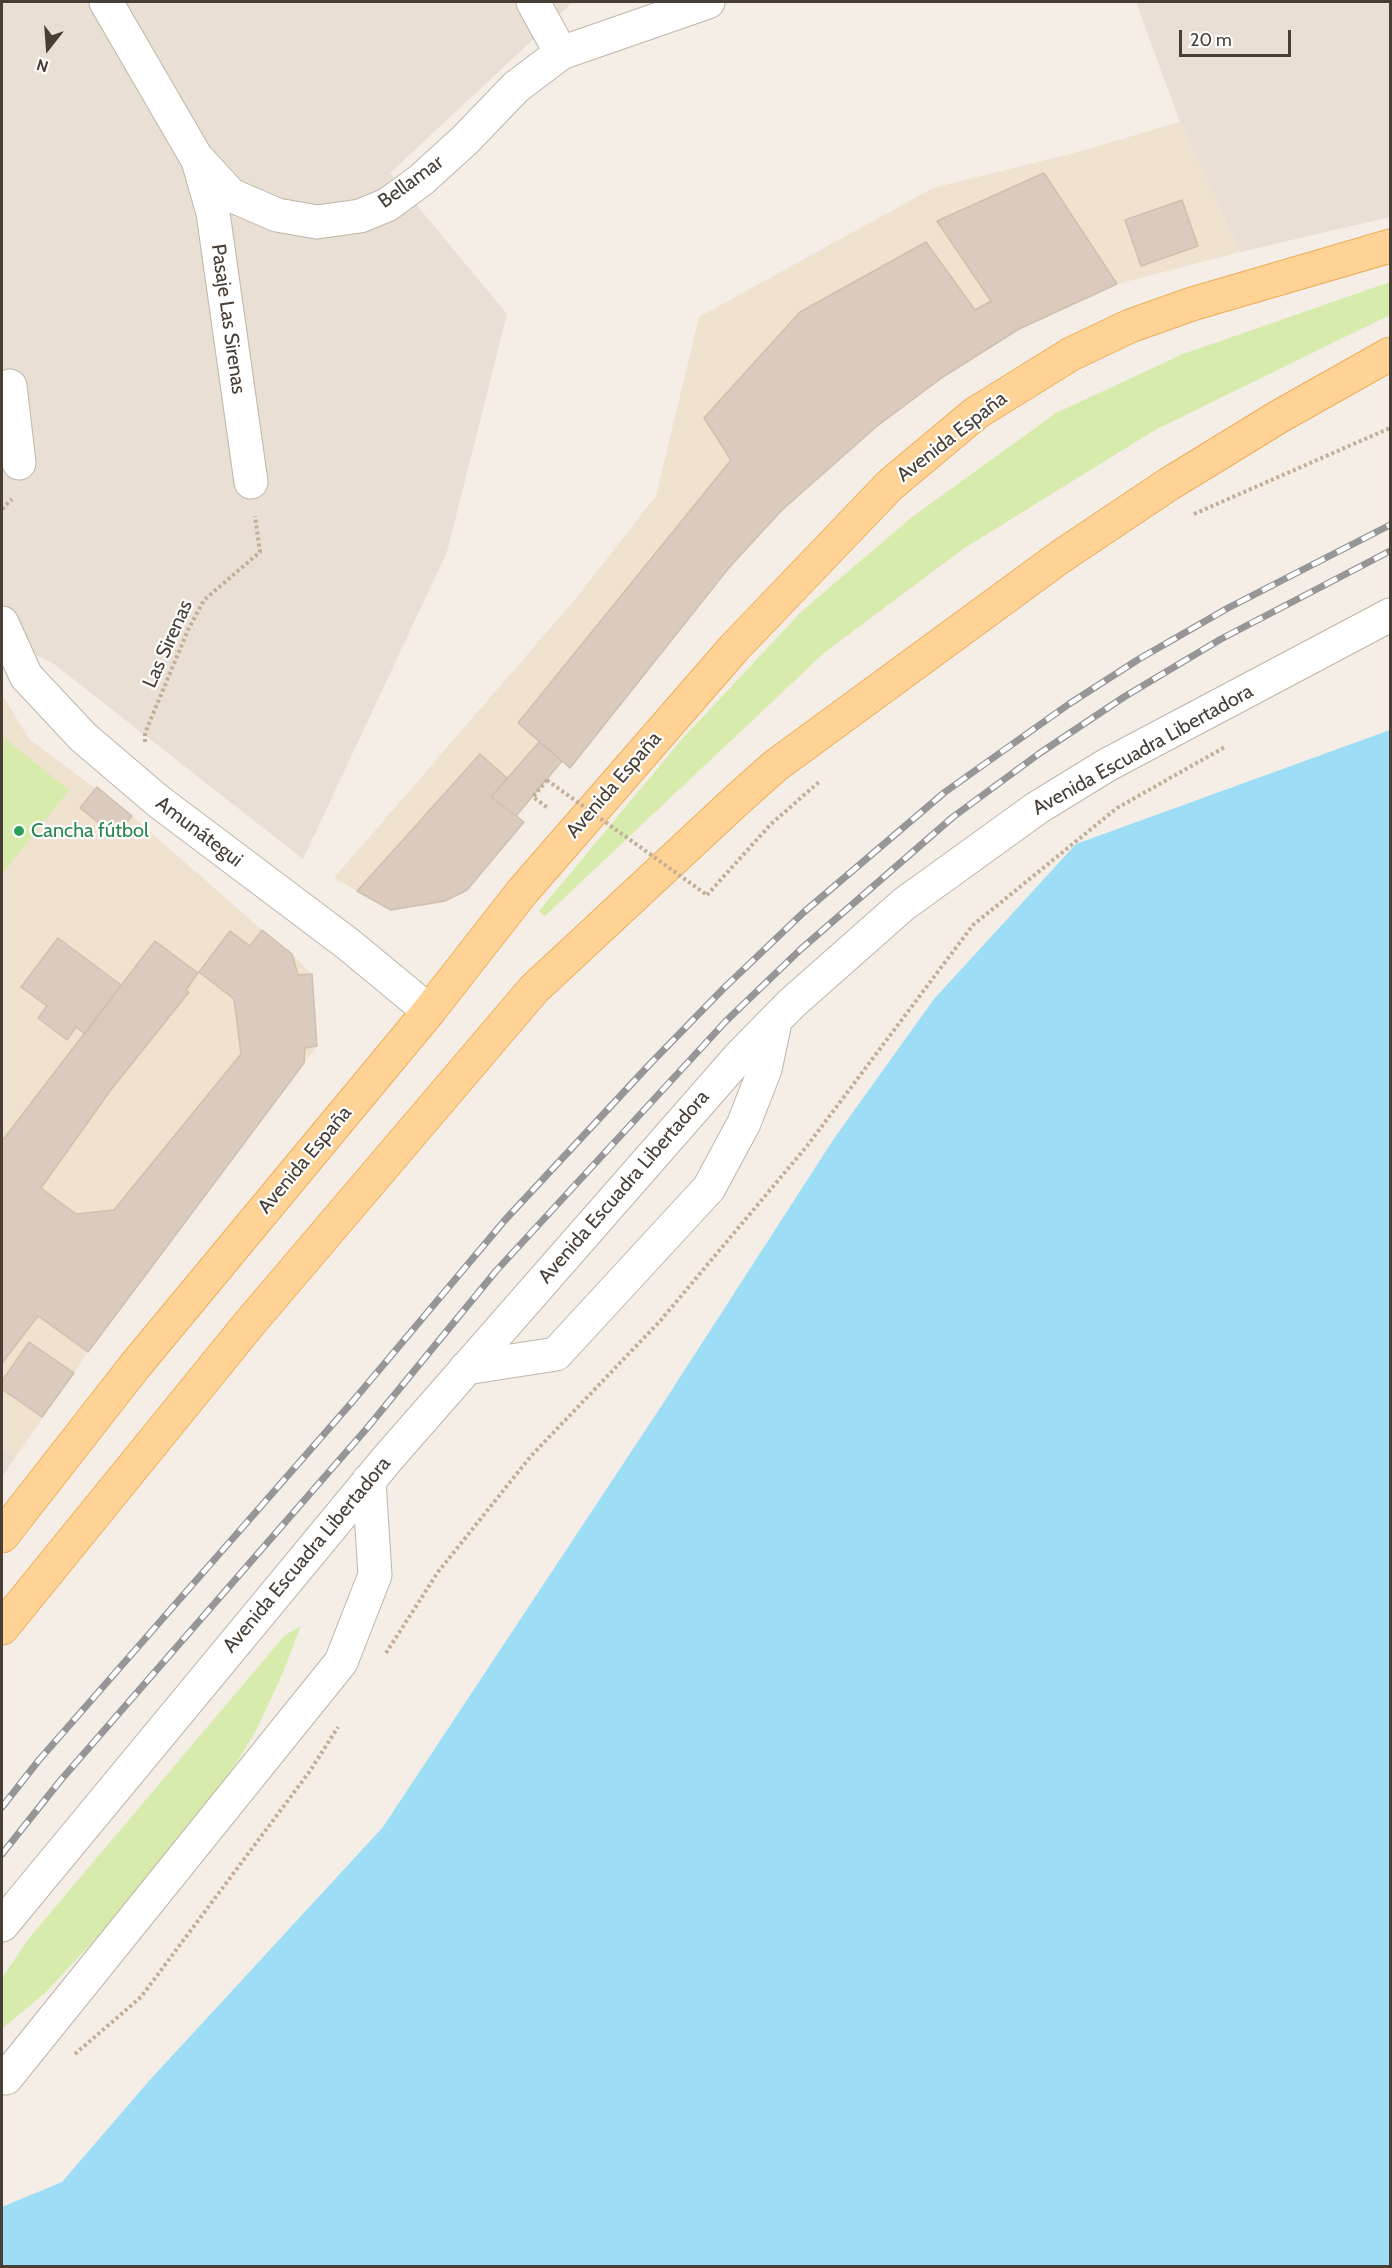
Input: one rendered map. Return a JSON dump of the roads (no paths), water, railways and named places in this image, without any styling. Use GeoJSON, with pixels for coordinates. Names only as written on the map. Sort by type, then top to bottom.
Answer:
{"type":"FeatureCollection","features":[{"type":"Feature","properties":{"kind":"main road","name":"Avenida España"},"geometry":{"type":"LineString","coordinates":[[2,1536],[134,1367],[429,1011],[522,892],[734,648],[890,485],[932,447],[1023,382],[1071,354],[1131,326],[1192,304],[1390,246]]}},
{"type":"Feature","properties":{"kind":"main road"},"geometry":{"type":"LineString","coordinates":[[2,1629],[249,1324],[534,989],[730,807],[775,766],[1059,557],[1260,429],[1390,354]]}},
{"type":"Feature","properties":{"kind":"street","name":"Bellamar"},"geometry":{"type":"LineString","coordinates":[[106,2],[196,157],[231,195],[277,215],[316,222],[360,216],[387,205],[421,180],[465,140],[516,87],[561,53],[708,2]]}},
{"type":"Feature","properties":{"kind":"street"},"geometry":{"type":"LineString","coordinates":[[533,2],[561,53]]}},
{"type":"Feature","properties":{"kind":"street","name":"Pasaje Las Sirenas"},"geometry":{"type":"LineString","coordinates":[[196,157],[213,213],[251,482]]}},
{"type":"Feature","properties":{"kind":"street"},"geometry":{"type":"LineString","coordinates":[[10,386],[19,463]]}},
{"type":"Feature","properties":{"kind":"street","name":"Avenida Escuadra Libertadora"},"geometry":{"type":"LineString","coordinates":[[2,1925],[369,1480],[466,1368],[732,1065],[847,952],[904,904],[1037,808],[1107,765],[1390,615]]}},
{"type":"Feature","properties":{"kind":"street","name":"Amunátegui"},"geometry":{"type":"LineString","coordinates":[[2,623],[26,676],[83,737],[158,801],[348,944],[429,1011]]}},
{"type":"Feature","properties":{"kind":"street"},"geometry":{"type":"LineString","coordinates":[[466,1368],[556,1354],[709,1188],[744,1123],[765,1069],[775,1022]]}},
{"type":"Feature","properties":{"kind":"street"},"geometry":{"type":"LineString","coordinates":[[6,2078],[341,1662],[375,1575],[369,1480]]}},
{"type":"Feature","properties":{"kind":"water"},"geometry":{"type":"Polygon","coordinates":[[[1390,730],[1390,2266],[2,2266],[2,2207],[62,2182],[148,2082],[383,1827],[664,1402],[833,1140],[934,999],[1076,844],[1390,730]]]}},
{"type":"Feature","properties":{"kind":"railway"},"geometry":{"type":"LineString","coordinates":[[2,1807],[39,1760],[353,1401],[505,1220],[649,1065],[723,989],[804,912],[945,792],[1069,704],[1139,659],[1228,608],[1390,525]]}},
{"type":"Feature","properties":{"kind":"railway"},"geometry":{"type":"LineString","coordinates":[[2,1854],[60,1781],[368,1427],[496,1271],[726,1021],[801,949],[953,817],[1040,753],[1124,697],[1221,639],[1390,551]]}},
{"type":"Feature","properties":{"kind":"place","name":"Cancha fútbol"},"geometry":{"type":"Point","coordinates":[19,831]}}]}
